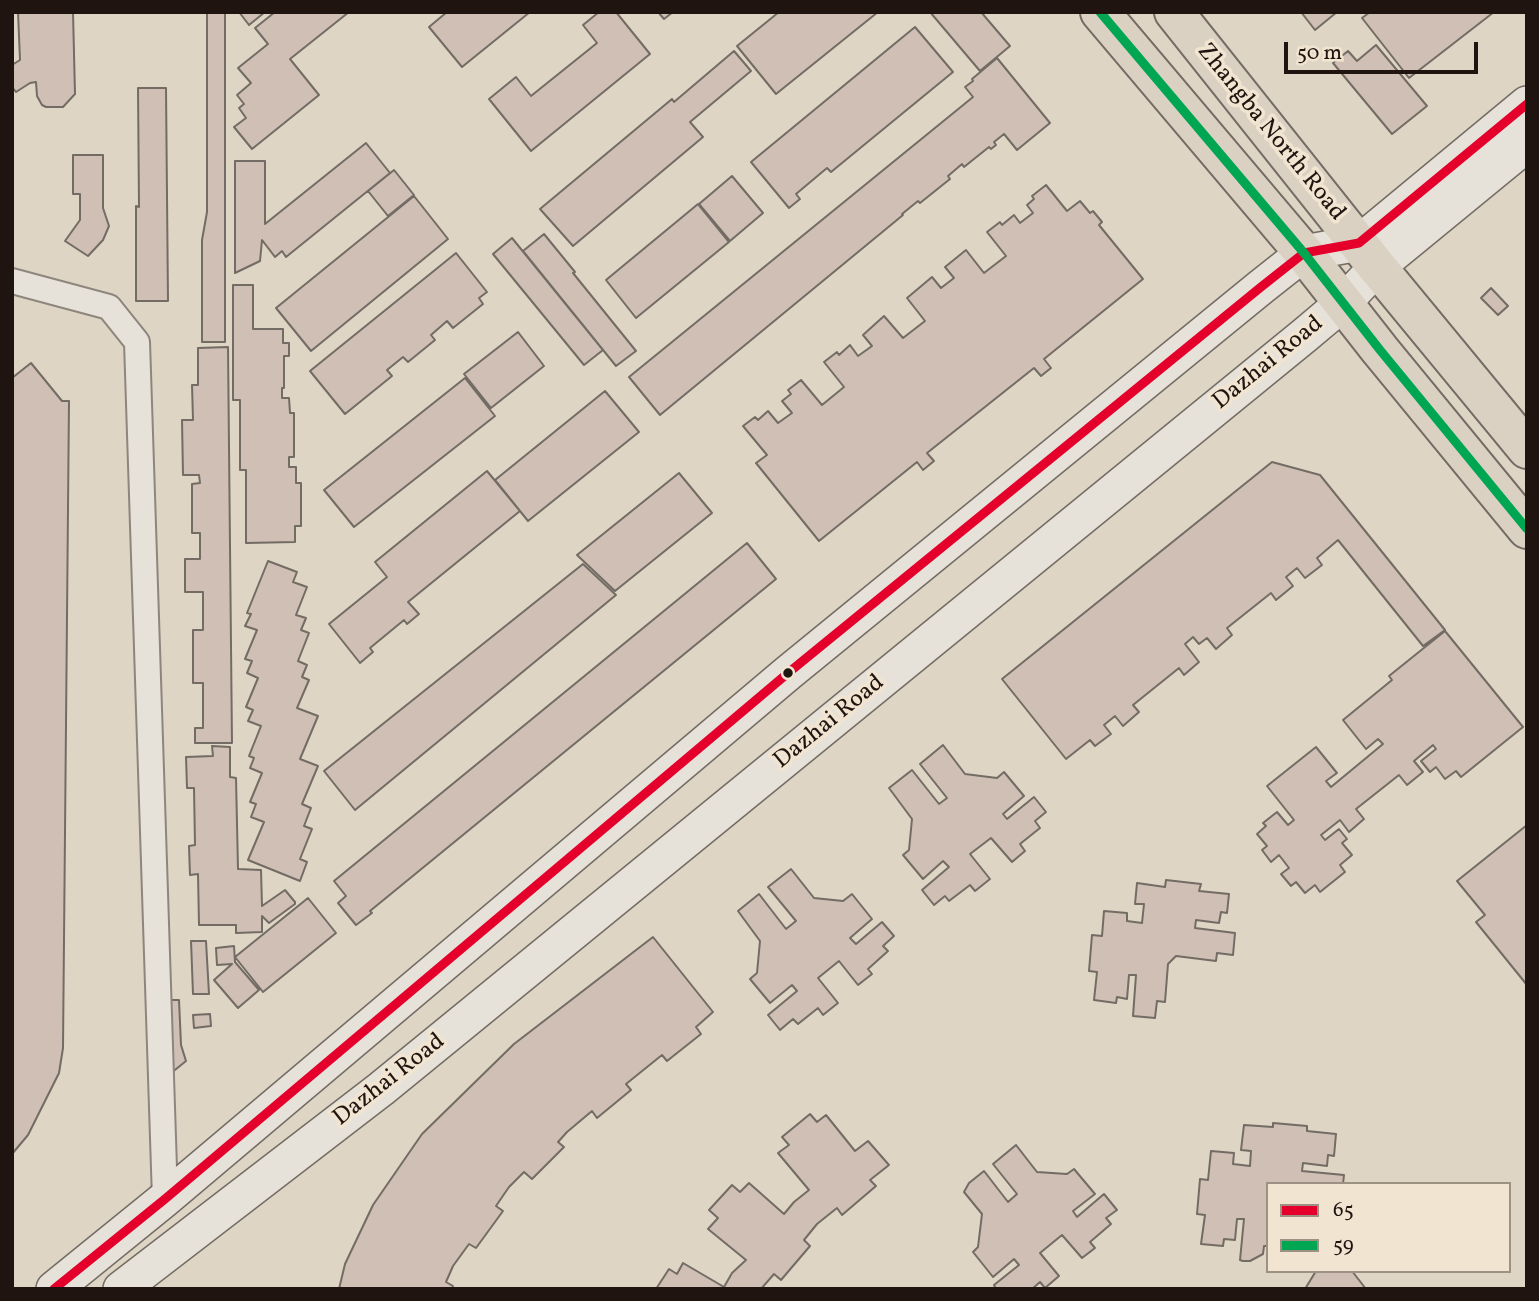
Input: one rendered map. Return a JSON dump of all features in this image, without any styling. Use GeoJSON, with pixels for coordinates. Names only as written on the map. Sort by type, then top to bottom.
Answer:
{"type":"FeatureCollection","features":[{"type":"Feature","properties":{"kind":"main road","name":"Zhangba North Road"},"geometry":{"type":"LineString","coordinates":[[1100,12],[1304,253],[1527,529]]}},
{"type":"Feature","properties":{"kind":"main road","name":"Zhangba North Road"},"geometry":{"type":"LineString","coordinates":[[1174,12],[1527,449]]}},
{"type":"Feature","properties":{"kind":"main road","name":"Dazhai Road"},"geometry":{"type":"LineString","coordinates":[[121,1289],[382,1089],[1343,303],[1368,255],[1527,104]]}},
{"type":"Feature","properties":{"kind":"main road","name":"Dazhai Road"},"geometry":{"type":"LineString","coordinates":[[54,1289],[165,1199],[778,681],[1304,253],[1368,255],[1527,144]]}},
{"type":"Feature","properties":{"kind":"street"},"geometry":{"type":"LineString","coordinates":[[12,281],[109,307],[137,342],[165,1199]]}},
{"type":"Feature","properties":{"kind":"building"},"geometry":{"type":"Polygon","coordinates":[[[18,12],[73,12],[75,94],[63,107],[42,105],[37,96],[36,82],[16,92],[12,87],[12,65],[20,60],[18,12]]]}},
{"type":"Feature","properties":{"kind":"building"},"geometry":{"type":"Polygon","coordinates":[[[207,12],[225,12],[225,342],[202,342],[202,240],[207,212],[207,12]]]}},
{"type":"Feature","properties":{"kind":"building"},"geometry":{"type":"Polygon","coordinates":[[[239,12],[265,12],[249,25],[239,12]]]}},
{"type":"Feature","properties":{"kind":"building"},"geometry":{"type":"Polygon","coordinates":[[[275,12],[349,12],[290,59],[319,95],[252,149],[234,127],[246,118],[239,108],[244,104],[237,95],[251,83],[238,68],[268,44],[255,28],[275,12]]]}},
{"type":"Feature","properties":{"kind":"building"},"geometry":{"type":"Polygon","coordinates":[[[447,12],[530,12],[462,67],[429,27],[447,12]]]}},
{"type":"Feature","properties":{"kind":"building"},"geometry":{"type":"Polygon","coordinates":[[[599,12],[616,12],[650,54],[531,151],[489,99],[516,77],[531,96],[597,43],[583,25],[599,12]]]}},
{"type":"Feature","properties":{"kind":"building"},"geometry":{"type":"Polygon","coordinates":[[[658,12],[673,12],[664,19],[658,12]]]}},
{"type":"Feature","properties":{"kind":"building"},"geometry":{"type":"Polygon","coordinates":[[[779,12],[878,12],[776,94],[737,46],[779,12]]]}},
{"type":"Feature","properties":{"kind":"building"},"geometry":{"type":"Polygon","coordinates":[[[930,12],[981,12],[1010,46],[980,71],[930,12]]]}},
{"type":"Feature","properties":{"kind":"building"},"geometry":{"type":"Polygon","coordinates":[[[1301,12],[1337,12],[1315,30],[1301,12]]]}},
{"type":"Feature","properties":{"kind":"building"},"geometry":{"type":"Polygon","coordinates":[[[1370,12],[1494,12],[1409,78],[1362,18],[1370,12]]]}},
{"type":"Feature","properties":{"kind":"building"},"geometry":{"type":"Polygon","coordinates":[[[915,27],[953,72],[831,172],[827,168],[796,194],[800,199],[789,208],[751,162],[915,27]]]}},
{"type":"Feature","properties":{"kind":"building"},"geometry":{"type":"Polygon","coordinates":[[[1376,45],[1427,106],[1392,134],[1333,63],[1348,51],[1357,61],[1376,45]]]}},
{"type":"Feature","properties":{"kind":"building"},"geometry":{"type":"Polygon","coordinates":[[[734,51],[751,71],[690,122],[703,137],[573,246],[540,209],[734,51]]]}},
{"type":"Feature","properties":{"kind":"building"},"geometry":{"type":"Polygon","coordinates":[[[997,58],[1050,123],[1017,150],[1004,134],[994,142],[996,145],[991,149],[989,147],[964,167],[962,164],[948,176],[950,179],[902,214],[660,415],[629,377],[973,97],[965,87],[997,58]]]}},
{"type":"Feature","properties":{"kind":"building"},"geometry":{"type":"Polygon","coordinates":[[[138,88],[166,88],[168,301],[136,301],[136,206],[139,207],[138,88]]]}},
{"type":"Feature","properties":{"kind":"building"},"geometry":{"type":"Polygon","coordinates":[[[366,143],[390,173],[286,257],[282,251],[275,257],[262,240],[260,261],[235,273],[235,161],[265,161],[265,224],[366,143]]]}},
{"type":"Feature","properties":{"kind":"building"},"geometry":{"type":"Polygon","coordinates":[[[73,155],[103,155],[103,208],[109,226],[103,240],[88,256],[65,241],[80,220],[80,194],[73,194],[73,155]]]}},
{"type":"Feature","properties":{"kind":"building"},"geometry":{"type":"Polygon","coordinates":[[[394,170],[414,195],[388,216],[368,191],[394,170]]]}},
{"type":"Feature","properties":{"kind":"building"},"geometry":{"type":"Polygon","coordinates":[[[732,176],[763,213],[730,241],[699,204],[732,176]]]}},
{"type":"Feature","properties":{"kind":"building"},"geometry":{"type":"Polygon","coordinates":[[[1046,185],[1067,211],[1080,201],[1090,213],[1093,211],[1102,222],[1099,225],[1143,279],[1044,359],[1051,368],[1041,376],[1034,368],[927,453],[934,461],[923,470],[917,462],[819,541],[756,463],[767,455],[743,426],[755,417],[758,420],[768,411],[778,423],[792,413],[782,401],[791,394],[788,390],[801,380],[822,405],[844,387],[824,362],[837,352],[839,355],[850,345],[858,356],[872,346],[863,335],[884,316],[903,338],[925,321],[907,298],[932,277],[941,288],[954,278],[945,267],[966,250],[984,273],[1006,256],[987,232],[1014,215],[1020,223],[1033,213],[1027,205],[1034,199],[1032,196],[1046,185]]]}},
{"type":"Feature","properties":{"kind":"building"},"geometry":{"type":"Polygon","coordinates":[[[414,196],[448,239],[311,351],[276,308],[414,196]]]}},
{"type":"Feature","properties":{"kind":"building"},"geometry":{"type":"Polygon","coordinates":[[[698,204],[729,242],[636,318],[606,280],[698,204]]]}},
{"type":"Feature","properties":{"kind":"building"},"geometry":{"type":"Polygon","coordinates":[[[544,234],[636,351],[616,366],[523,251],[544,234]]]}},
{"type":"Feature","properties":{"kind":"building"},"geometry":{"type":"Polygon","coordinates":[[[512,238],[603,350],[584,365],[493,254],[512,238]]]}},
{"type":"Feature","properties":{"kind":"building"},"geometry":{"type":"Polygon","coordinates":[[[456,253],[487,292],[479,298],[483,304],[453,328],[447,321],[431,335],[435,340],[408,362],[403,357],[387,370],[392,376],[345,414],[310,371],[456,253]]]}},
{"type":"Feature","properties":{"kind":"building"},"geometry":{"type":"Polygon","coordinates":[[[233,285],[253,285],[253,329],[283,329],[283,343],[289,343],[289,356],[284,356],[282,398],[289,398],[290,413],[294,413],[294,457],[289,457],[289,467],[296,467],[296,483],[301,483],[301,526],[295,526],[295,542],[246,543],[246,470],[240,470],[240,400],[233,400],[233,285]]]}},
{"type":"Feature","properties":{"kind":"building"},"geometry":{"type":"Polygon","coordinates":[[[1491,288],[1508,306],[1498,315],[1481,298],[1491,288]]]}},
{"type":"Feature","properties":{"kind":"building"},"geometry":{"type":"Polygon","coordinates":[[[518,332],[544,366],[491,408],[464,374],[518,332]]]}},
{"type":"Feature","properties":{"kind":"building"},"geometry":{"type":"Polygon","coordinates":[[[228,347],[232,743],[195,743],[195,728],[203,728],[203,683],[193,683],[193,630],[203,630],[203,592],[185,592],[185,559],[200,559],[200,533],[192,533],[192,484],[200,483],[199,475],[183,475],[182,420],[193,420],[192,385],[198,385],[198,348],[228,347]]]}},
{"type":"Feature","properties":{"kind":"building"},"geometry":{"type":"Polygon","coordinates":[[[31,363],[62,401],[69,401],[63,1048],[59,1073],[28,1135],[12,1154],[12,378],[31,363]]]}},
{"type":"Feature","properties":{"kind":"building"},"geometry":{"type":"Polygon","coordinates":[[[465,378],[495,416],[354,527],[324,490],[465,378]]]}},
{"type":"Feature","properties":{"kind":"building"},"geometry":{"type":"Polygon","coordinates":[[[605,391],[639,432],[528,521],[495,480],[605,391]]]}},
{"type":"Feature","properties":{"kind":"building"},"geometry":{"type":"Polygon","coordinates":[[[1272,462],[1320,475],[1445,630],[1423,646],[1338,540],[1317,558],[1322,565],[1305,578],[1297,568],[1286,577],[1293,586],[1276,600],[1271,593],[1227,628],[1232,635],[1216,649],[1207,638],[1199,644],[1193,637],[1185,644],[1199,662],[1184,675],[1179,668],[1133,705],[1139,712],[1123,726],[1115,716],[1104,725],[1111,734],[1095,746],[1090,740],[1066,759],[1002,679],[1272,462]]]}},
{"type":"Feature","properties":{"kind":"building"},"geometry":{"type":"Polygon","coordinates":[[[487,471],[520,511],[408,602],[419,614],[407,624],[404,620],[370,648],[373,652],[360,663],[329,624],[387,577],[375,562],[487,471]]]}},
{"type":"Feature","properties":{"kind":"building"},"geometry":{"type":"Polygon","coordinates":[[[679,473],[712,513],[615,591],[577,555],[679,473]]]}},
{"type":"Feature","properties":{"kind":"building"},"geometry":{"type":"Polygon","coordinates":[[[747,543],[776,579],[356,925],[338,903],[346,896],[334,881],[747,543]]]}},
{"type":"Feature","properties":{"kind":"building"},"geometry":{"type":"Polygon","coordinates":[[[268,561],[297,572],[293,582],[307,587],[296,615],[306,618],[301,630],[309,633],[298,661],[307,665],[302,677],[309,680],[297,708],[318,716],[300,759],[318,766],[302,804],[311,808],[304,826],[312,829],[300,859],[307,862],[300,881],[248,860],[264,822],[251,817],[256,804],[250,802],[262,773],[250,768],[254,758],[249,756],[261,726],[248,721],[253,710],[246,707],[258,678],[247,673],[252,661],[245,659],[257,630],[245,626],[251,614],[247,613],[268,561]]]}},
{"type":"Feature","properties":{"kind":"building"},"geometry":{"type":"Polygon","coordinates":[[[583,564],[616,595],[355,810],[324,771],[583,564]]]}},
{"type":"Feature","properties":{"kind":"building"},"geometry":{"type":"Polygon","coordinates":[[[1445,631],[1523,727],[1461,777],[1456,771],[1445,779],[1436,767],[1430,772],[1421,761],[1436,749],[1433,745],[1414,761],[1423,772],[1407,785],[1399,775],[1356,809],[1364,819],[1349,832],[1340,820],[1321,835],[1325,840],[1339,829],[1347,839],[1342,843],[1352,855],[1340,865],[1345,872],[1320,892],[1315,885],[1305,893],[1296,882],[1291,886],[1281,874],[1289,868],[1279,855],[1271,862],[1262,850],[1267,846],[1257,834],[1266,826],[1263,823],[1277,812],[1288,825],[1294,820],[1267,786],[1316,747],[1337,773],[1326,781],[1331,787],[1383,744],[1378,739],[1366,749],[1343,720],[1392,680],[1389,676],[1445,631]]]}},
{"type":"Feature","properties":{"kind":"building"},"geometry":{"type":"Polygon","coordinates":[[[943,745],[965,774],[997,778],[1004,772],[1024,796],[1003,814],[1007,819],[1034,797],[1046,812],[1035,821],[1040,828],[1020,844],[1025,851],[1012,862],[991,838],[970,854],[990,879],[975,891],[970,885],[949,901],[945,896],[934,905],[922,890],[949,867],[943,861],[923,879],[903,855],[909,850],[912,819],[889,788],[912,770],[939,804],[947,798],[920,764],[943,745]]]}},
{"type":"Feature","properties":{"kind":"building"},"geometry":{"type":"Polygon","coordinates":[[[212,746],[230,747],[230,777],[236,778],[238,869],[261,870],[262,906],[285,890],[295,902],[269,923],[262,916],[262,932],[236,933],[236,925],[199,925],[198,874],[190,875],[189,846],[195,845],[194,788],[187,788],[186,757],[213,756],[212,746]]]}},
{"type":"Feature","properties":{"kind":"building"},"geometry":{"type":"Polygon","coordinates":[[[1527,825],[1527,985],[1476,922],[1485,915],[1457,881],[1527,825]]]}},
{"type":"Feature","properties":{"kind":"building"},"geometry":{"type":"Polygon","coordinates":[[[791,869],[814,898],[843,901],[852,894],[872,919],[850,938],[856,944],[882,922],[894,936],[883,946],[888,951],[868,969],[872,974],[858,985],[839,961],[818,978],[838,1003],[823,1015],[818,1008],[798,1024],[793,1019],[780,1030],[768,1015],[797,991],[792,985],[770,1003],[750,979],[757,973],[760,941],[738,911],[759,894],[786,929],[796,921],[768,887],[791,869]]]}},
{"type":"Feature","properties":{"kind":"building"},"geometry":{"type":"Polygon","coordinates":[[[1166,880],[1201,884],[1199,891],[1229,894],[1227,913],[1221,912],[1219,923],[1196,920],[1195,928],[1235,933],[1233,955],[1217,953],[1216,961],[1176,956],[1168,964],[1165,1002],[1157,1001],[1155,1018],[1133,1016],[1136,975],[1129,975],[1127,999],[1117,997],[1116,1003],[1094,1000],[1097,972],[1089,971],[1092,935],[1102,936],[1104,911],[1127,913],[1127,921],[1142,923],[1144,904],[1135,904],[1137,883],[1165,887],[1166,880]]]}},
{"type":"Feature","properties":{"kind":"building"},"geometry":{"type":"Polygon","coordinates":[[[308,898],[336,933],[263,992],[235,957],[308,898]]]}},
{"type":"Feature","properties":{"kind":"building"},"geometry":{"type":"Polygon","coordinates":[[[653,937],[713,1012],[696,1027],[701,1034],[667,1061],[662,1055],[626,1084],[631,1090],[597,1118],[592,1111],[567,1132],[558,1142],[564,1147],[532,1179],[524,1172],[509,1187],[496,1206],[503,1211],[476,1248],[469,1244],[453,1266],[446,1282],[453,1286],[452,1289],[339,1289],[345,1264],[373,1205],[422,1134],[514,1044],[653,937]]]}},
{"type":"Feature","properties":{"kind":"building"},"geometry":{"type":"Polygon","coordinates":[[[191,941],[206,941],[209,994],[193,994],[191,941]]]}},
{"type":"Feature","properties":{"kind":"building"},"geometry":{"type":"Polygon","coordinates":[[[234,946],[235,962],[259,990],[238,1008],[214,980],[232,964],[217,965],[216,948],[234,946]]]}},
{"type":"Feature","properties":{"kind":"building"},"geometry":{"type":"Polygon","coordinates":[[[170,1000],[179,1000],[181,1045],[186,1061],[170,1074],[170,1000]]]}},
{"type":"Feature","properties":{"kind":"building"},"geometry":{"type":"Polygon","coordinates":[[[210,1014],[211,1026],[194,1028],[193,1015],[210,1014]]]}},
{"type":"Feature","properties":{"kind":"building"},"geometry":{"type":"Polygon","coordinates":[[[810,1114],[817,1122],[826,1115],[855,1151],[868,1141],[889,1165],[870,1180],[876,1186],[842,1215],[837,1208],[817,1224],[804,1240],[810,1246],[781,1280],[774,1274],[761,1289],[656,1289],[669,1269],[677,1274],[683,1263],[724,1287],[732,1273],[746,1260],[708,1229],[718,1218],[709,1210],[732,1185],[740,1192],[749,1183],[784,1214],[809,1190],[778,1153],[789,1145],[782,1137],[810,1114]]]}},
{"type":"Feature","properties":{"kind":"building"},"geometry":{"type":"Polygon","coordinates":[[[1273,1123],[1307,1126],[1307,1131],[1336,1134],[1334,1156],[1328,1155],[1327,1166],[1303,1163],[1302,1171],[1344,1175],[1343,1182],[1266,1182],[1266,1246],[1263,1254],[1250,1261],[1240,1260],[1244,1219],[1237,1219],[1235,1240],[1224,1239],[1223,1246],[1201,1244],[1205,1215],[1197,1214],[1200,1179],[1208,1180],[1211,1151],[1234,1153],[1233,1164],[1250,1166],[1251,1151],[1241,1150],[1244,1125],[1273,1127],[1273,1123]]]}},
{"type":"Feature","properties":{"kind":"building"},"geometry":{"type":"Polygon","coordinates":[[[1016,1145],[1037,1172],[1067,1174],[1074,1169],[1095,1194],[1073,1211],[1077,1217],[1104,1194],[1117,1210],[1106,1218],[1111,1224],[1090,1242],[1095,1248],[1082,1258],[1062,1235],[1040,1253],[1059,1276],[1045,1288],[1040,1282],[1032,1289],[996,1289],[994,1285],[1019,1265],[1014,1259],[993,1277],[973,1252],[978,1247],[982,1214],[964,1192],[969,1183],[984,1171],[1008,1202],[1017,1194],[993,1164],[1016,1145]]]}},
{"type":"Feature","properties":{"kind":"building"},"geometry":{"type":"Polygon","coordinates":[[[1315,1273],[1354,1273],[1366,1289],[1305,1289],[1315,1273]]]}},
{"type":"Feature","properties":{"kind":"transit line","name":"59"},"geometry":{"type":"LineString","coordinates":[[1100,12],[1304,253],[1527,529]]}},
{"type":"Feature","properties":{"kind":"transit line","name":"65"},"geometry":{"type":"LineString","coordinates":[[54,1289],[165,1199],[788,673],[1261,287],[1304,253],[1359,243],[1527,104]]}}]}
